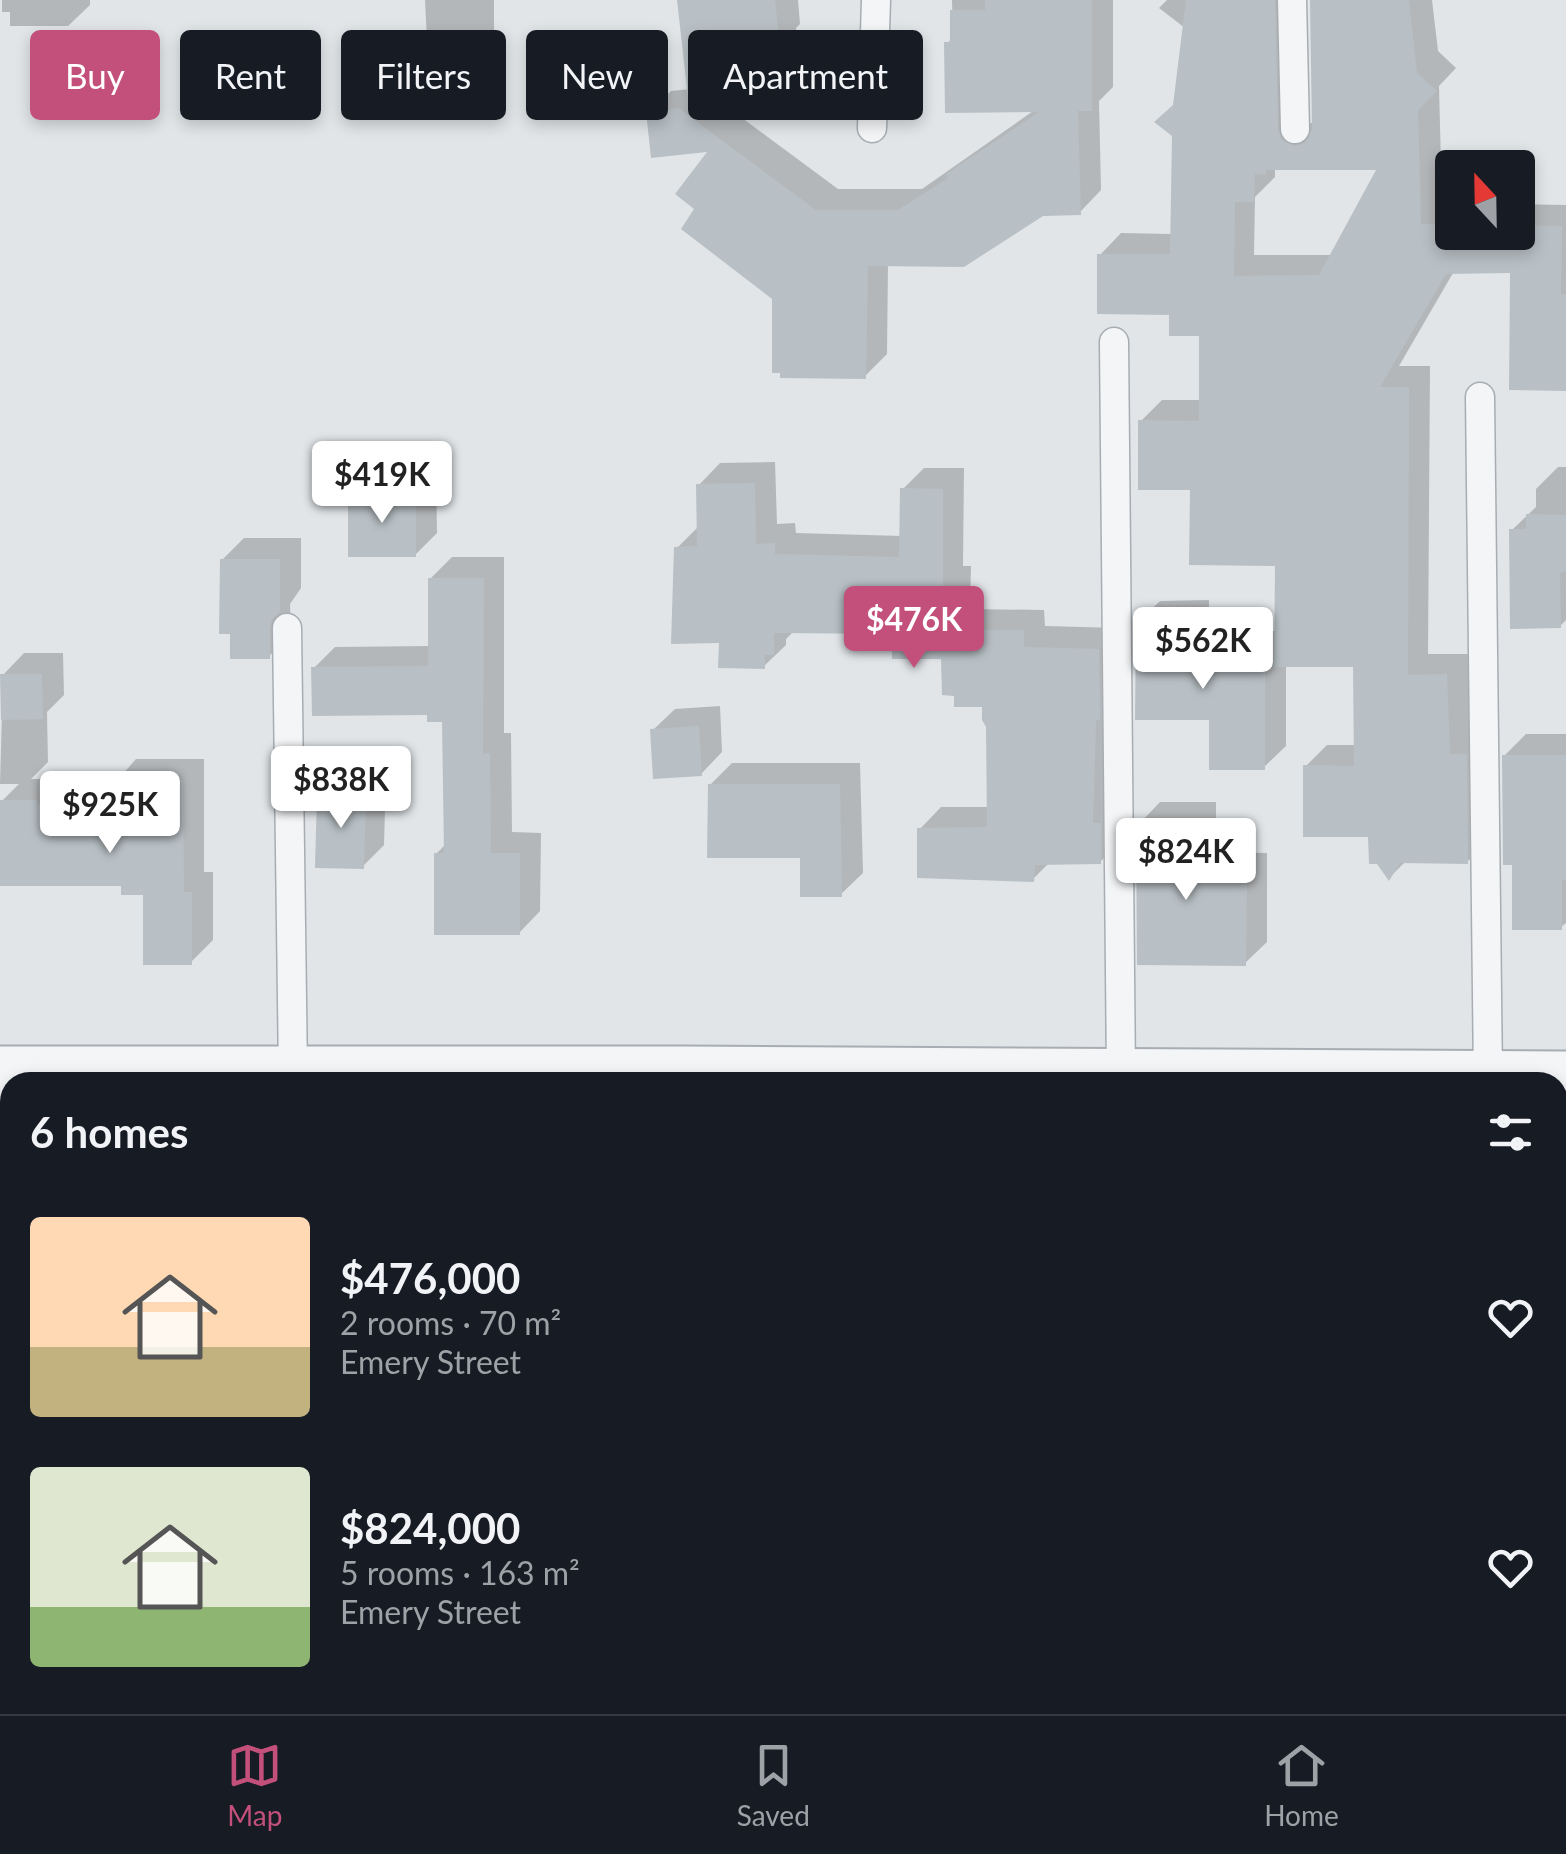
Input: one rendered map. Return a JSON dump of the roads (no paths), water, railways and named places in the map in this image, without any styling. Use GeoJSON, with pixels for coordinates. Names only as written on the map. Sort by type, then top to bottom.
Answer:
{"type":"FeatureCollection","features":[{"type":"Feature","properties":{"kind":"lane"},"geometry":{"type":"LineString","coordinates":[[872,128],[876,0]]}},
{"type":"Feature","properties":{"kind":"lane"},"geometry":{"type":"LineString","coordinates":[[1292,0],[1295,129]]}},
{"type":"Feature","properties":{"kind":"lane"},"geometry":{"type":"LineString","coordinates":[[1114,342],[1120,1072]]}},
{"type":"Feature","properties":{"kind":"lane"},"geometry":{"type":"LineString","coordinates":[[1475,1072],[1480,396]]}},
{"type":"Feature","properties":{"kind":"lane"},"geometry":{"type":"LineString","coordinates":[[287,628],[293,1072]]}}]}
